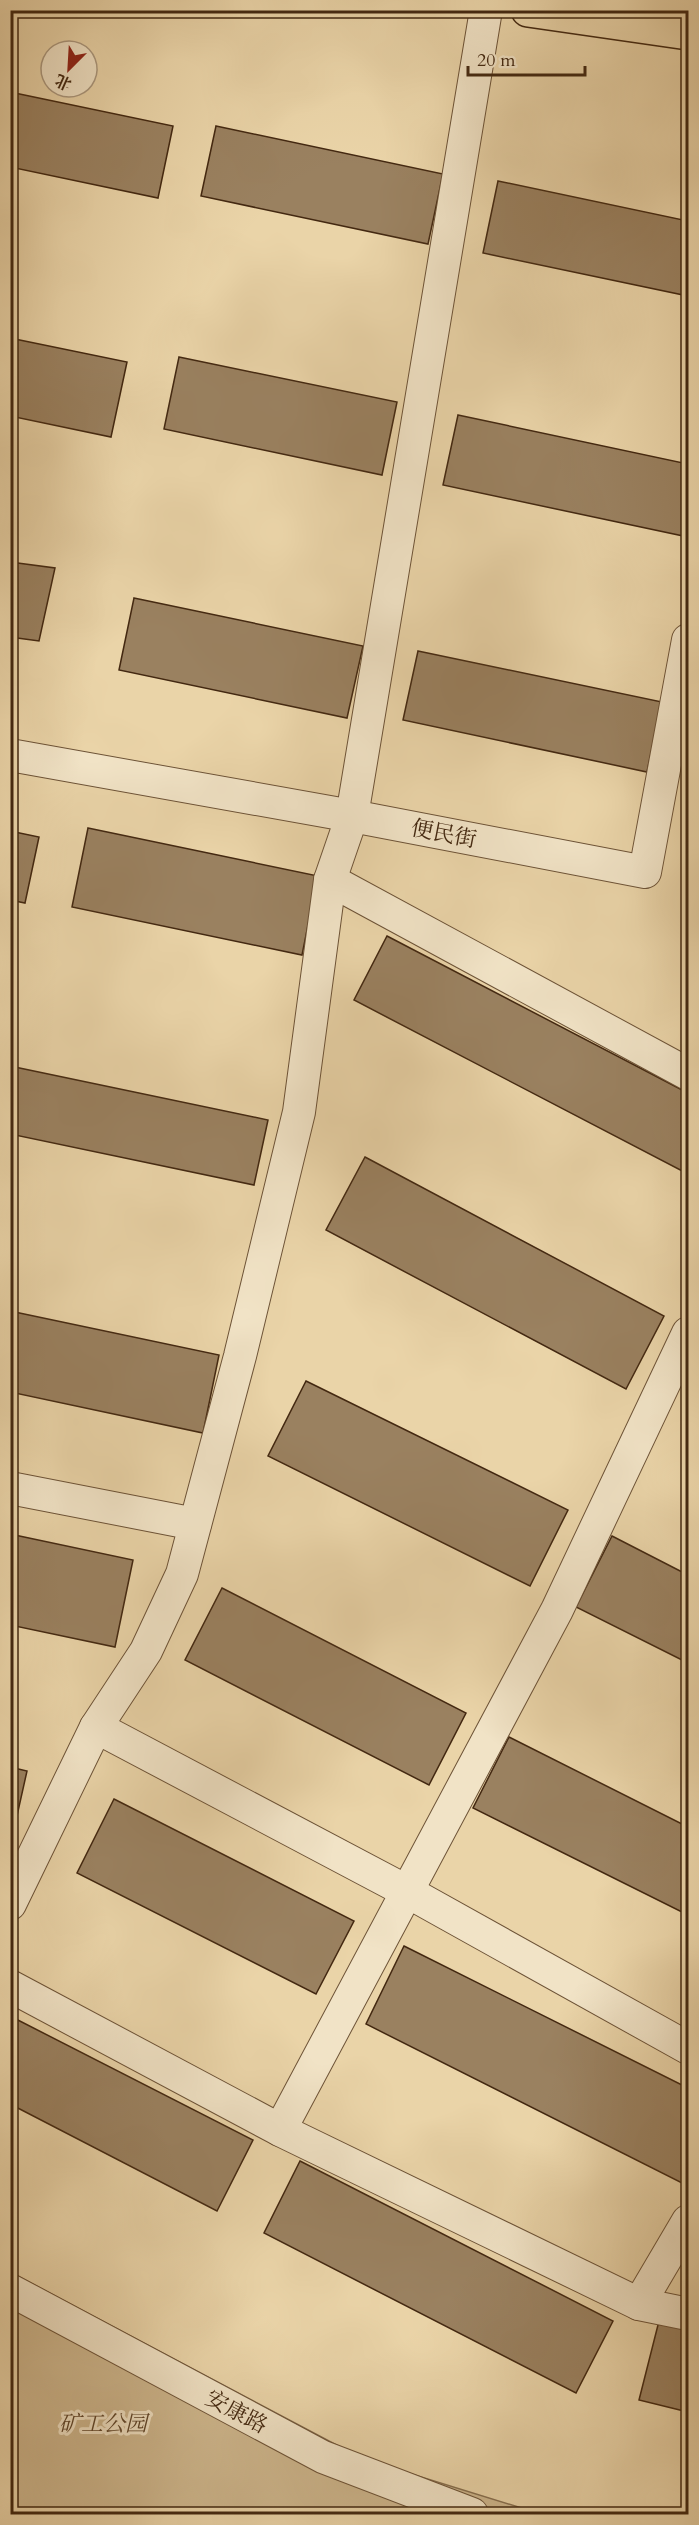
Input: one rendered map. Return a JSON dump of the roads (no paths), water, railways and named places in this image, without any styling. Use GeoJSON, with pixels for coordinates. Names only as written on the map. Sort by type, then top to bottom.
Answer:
{"type":"FeatureCollection","features":[{"type":"Feature","properties":{"kind":"highway"},"geometry":{"type":"LineString","coordinates":[[528,10],[688,33]]}},
{"type":"Feature","properties":{"kind":"street"},"geometry":{"type":"LineString","coordinates":[[10,1904],[96,1726],[146,1651],[182,1574],[240,1356],[299,1112],[330,880],[351,816],[486,10]]}},
{"type":"Feature","properties":{"kind":"street","name":"便民街"},"geometry":{"type":"LineString","coordinates":[[10,755],[645,872],[688,640]]}},
{"type":"Feature","properties":{"kind":"street"},"geometry":{"type":"LineString","coordinates":[[330,880],[688,1074]]}},
{"type":"Feature","properties":{"kind":"street"},"geometry":{"type":"LineString","coordinates":[[279,2130],[408,1893],[557,1610],[688,1333]]}},
{"type":"Feature","properties":{"kind":"street"},"geometry":{"type":"LineString","coordinates":[[10,1488],[195,1524]]}},
{"type":"Feature","properties":{"kind":"street"},"geometry":{"type":"LineString","coordinates":[[96,1726],[408,1893],[688,2048]]}},
{"type":"Feature","properties":{"kind":"street"},"geometry":{"type":"LineString","coordinates":[[10,1986],[279,2130],[639,2304],[688,2314]]}},
{"type":"Feature","properties":{"kind":"street"},"geometry":{"type":"LineString","coordinates":[[639,2304],[688,2220]]}},
{"type":"Feature","properties":{"kind":"street","name":"安康路"},"geometry":{"type":"LineString","coordinates":[[10,2290],[323,2457],[472,2514]]}},
{"type":"Feature","properties":{"kind":"park label","name":"矿工公园"},"geometry":{"type":"Point","coordinates":[103,2423]}}]}
